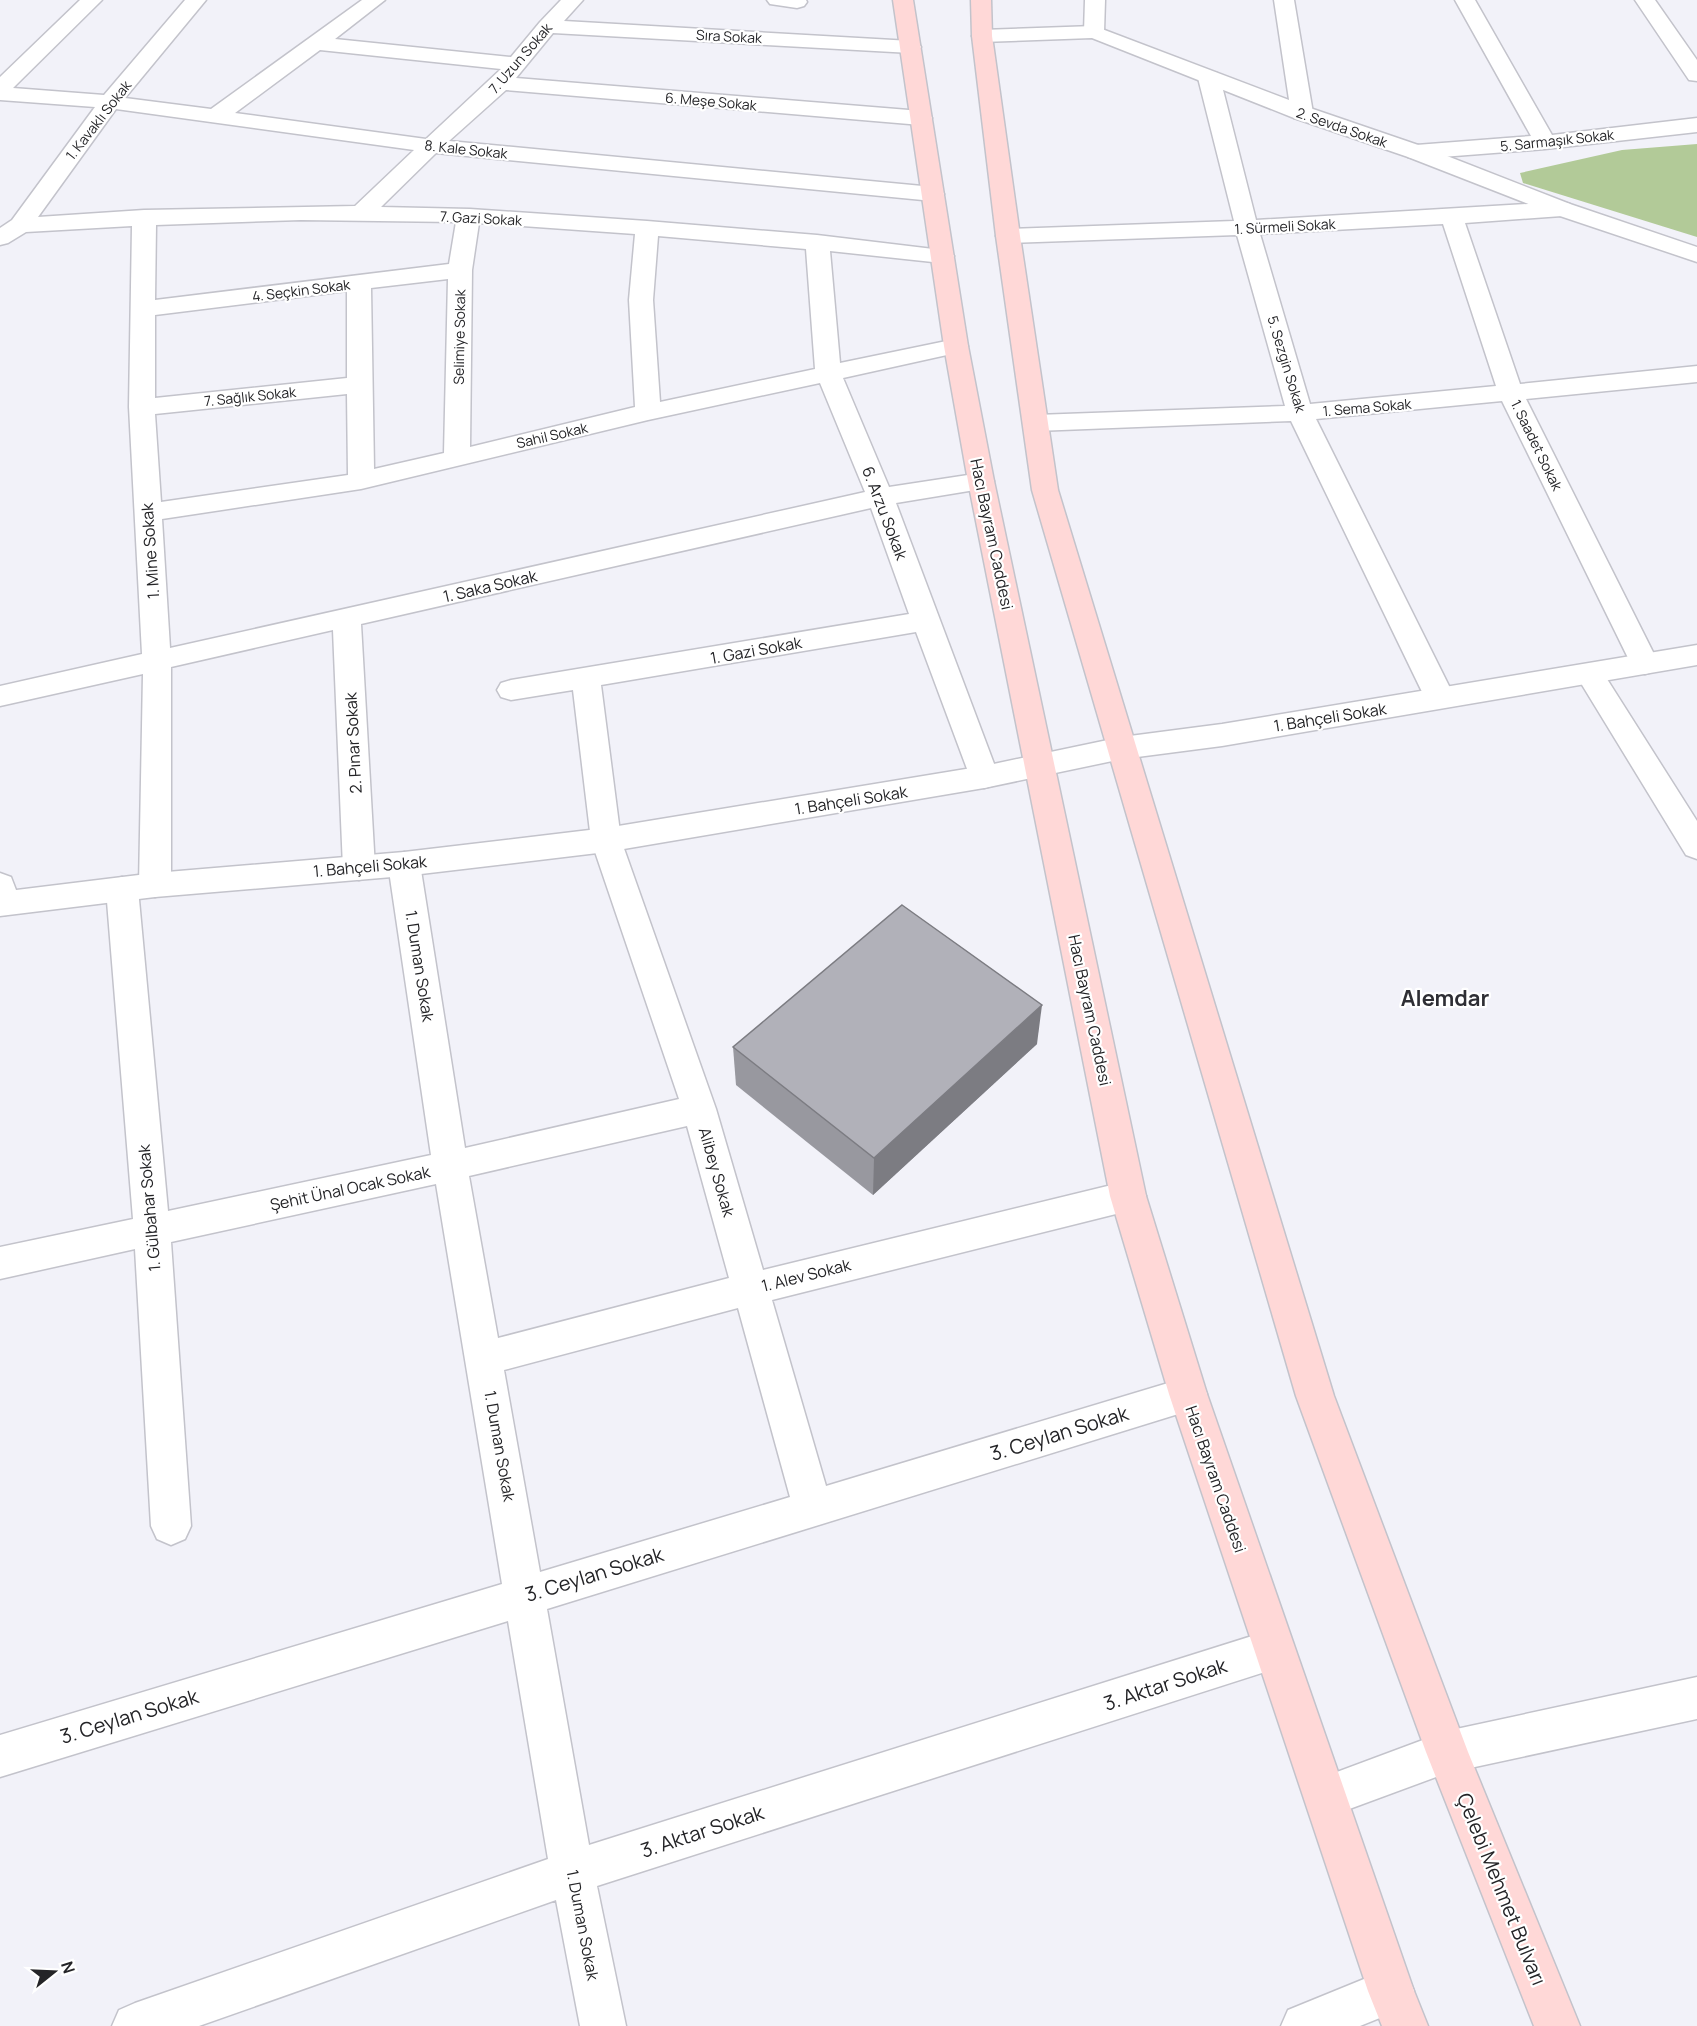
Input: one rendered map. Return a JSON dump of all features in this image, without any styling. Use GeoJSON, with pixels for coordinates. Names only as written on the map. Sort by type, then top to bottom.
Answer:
{"type":"FeatureCollection","features":[{"type":"Feature","properties":{"kind":"main road","name":"Hacı Bayram Caddesi"},"geometry":{"type":"LineString","coordinates":[[903,0],[956,346],[981,481],[1128,1196],[1188,1394],[1398,2009]]}},
{"type":"Feature","properties":{"kind":"main road"},"geometry":{"type":"LineString","coordinates":[[981,0],[982,36],[1008,236],[1045,490],[1315,1396],[1447,1752]]}},
{"type":"Feature","properties":{"kind":"main road","name":"Çelebi Mehmet Bulvarı"},"geometry":{"type":"LineString","coordinates":[[1447,1752],[1557,2026]]}},
{"type":"Feature","properties":{"kind":"street"},"geometry":{"type":"LineString","coordinates":[[0,89],[92,0]]}},
{"type":"Feature","properties":{"kind":"street","name":"1. Kavaklı Sokak"},"geometry":{"type":"LineString","coordinates":[[0,238],[20,225],[110,102],[196,0]]}},
{"type":"Feature","properties":{"kind":"street"},"geometry":{"type":"LineString","coordinates":[[216,116],[375,0]]}},
{"type":"Feature","properties":{"kind":"street","name":"7. Uzun Sokak"},"geometry":{"type":"LineString","coordinates":[[360,214],[430,146],[501,83],[547,26],[573,0]]}},
{"type":"Feature","properties":{"kind":"street"},"geometry":{"type":"LineString","coordinates":[[1094,32],[1095,0]]}},
{"type":"Feature","properties":{"kind":"street"},"geometry":{"type":"LineString","coordinates":[[1284,0],[1302,113]]}},
{"type":"Feature","properties":{"kind":"street"},"geometry":{"type":"LineString","coordinates":[[1466,0],[1545,142]]}},
{"type":"Feature","properties":{"kind":"street"},"geometry":{"type":"LineString","coordinates":[[1645,0],[1697,75]]}},
{"type":"Feature","properties":{"kind":"street","name":"Sıra Sokak"},"geometry":{"type":"LineString","coordinates":[[547,26],[911,47]]}},
{"type":"Feature","properties":{"kind":"street","name":"2. Sevda Sokak"},"geometry":{"type":"LineString","coordinates":[[982,36],[1094,32],[1302,113],[1416,152],[1562,208],[1697,255]]}},
{"type":"Feature","properties":{"kind":"street"},"geometry":{"type":"LineString","coordinates":[[316,43],[517,64]]}},
{"type":"Feature","properties":{"kind":"street","name":"5. Sezgin Sokak"},"geometry":{"type":"LineString","coordinates":[[1209,78],[1247,228],[1300,413],[1440,698]]}},
{"type":"Feature","properties":{"kind":"street","name":"6. Meşe Sokak"},"geometry":{"type":"LineString","coordinates":[[501,83],[921,118]]}},
{"type":"Feature","properties":{"kind":"street","name":"8. Kale Sokak"},"geometry":{"type":"LineString","coordinates":[[0,94],[110,102],[430,146],[933,194]]}},
{"type":"Feature","properties":{"kind":"street","name":"5. Sarmaşık Sokak"},"geometry":{"type":"LineString","coordinates":[[1416,152],[1545,142],[1697,125]]}},
{"type":"Feature","properties":{"kind":"street","name":"1. Sürmeli Sokak"},"geometry":{"type":"LineString","coordinates":[[1008,236],[1247,228],[1452,217],[1562,208]]}},
{"type":"Feature","properties":{"kind":"street","name":"7. Gazi Sokak"},"geometry":{"type":"LineString","coordinates":[[20,225],[144,218],[360,214],[469,216],[817,242],[942,256]]}},
{"type":"Feature","properties":{"kind":"street","name":"Selimiye Sokak"},"geometry":{"type":"LineString","coordinates":[[457,458],[460,270],[469,216]]}},
{"type":"Feature","properties":{"kind":"street","name":"1. Saadet Sokak"},"geometry":{"type":"LineString","coordinates":[[1452,217],[1511,394],[1645,664]]}},
{"type":"Feature","properties":{"kind":"street","name":"1. Mine Sokak"},"geometry":{"type":"LineString","coordinates":[[138,887],[157,662],[142,407],[144,218]]}},
{"type":"Feature","properties":{"kind":"street"},"geometry":{"type":"LineString","coordinates":[[647,228],[641,300],[648,412]]}},
{"type":"Feature","properties":{"kind":"street","name":"6. Arzu Sokak"},"geometry":{"type":"LineString","coordinates":[[817,242],[828,373],[880,497],[984,777]]}},
{"type":"Feature","properties":{"kind":"street","name":"4. Seçkin Sokak"},"geometry":{"type":"LineString","coordinates":[[142,309],[460,270]]}},
{"type":"Feature","properties":{"kind":"street"},"geometry":{"type":"LineString","coordinates":[[359,283],[361,481]]}},
{"type":"Feature","properties":{"kind":"street","name":"Sahil Sokak"},"geometry":{"type":"LineString","coordinates":[[147,513],[361,481],[648,412],[956,346]]}},
{"type":"Feature","properties":{"kind":"street","name":"1. Sema Sokak"},"geometry":{"type":"LineString","coordinates":[[1036,423],[1300,413],[1697,374]]}},
{"type":"Feature","properties":{"kind":"street","name":"7. Sağlık Sokak"},"geometry":{"type":"LineString","coordinates":[[142,407],[359,385]]}},
{"type":"Feature","properties":{"kind":"street","name":"1. Saka Sokak"},"geometry":{"type":"LineString","coordinates":[[0,696],[880,497],[981,481]]}},
{"type":"Feature","properties":{"kind":"street","name":"2. Pınar Sokak"},"geometry":{"type":"LineString","coordinates":[[347,619],[359,868]]}},
{"type":"Feature","properties":{"kind":"street","name":"1. Gazi Sokak"},"geometry":{"type":"LineString","coordinates":[[511,690],[926,621]]}},
{"type":"Feature","properties":{"kind":"street","name":"1. Bahçeli Sokak"},"geometry":{"type":"LineString","coordinates":[[2,897],[404,864],[606,840],[984,777],[1122,748],[1222,735],[1696,657]]}},
{"type":"Feature","properties":{"kind":"street"},"geometry":{"type":"LineString","coordinates":[[1590,675],[1697,847]]}},
{"type":"Feature","properties":{"kind":"street"},"geometry":{"type":"LineString","coordinates":[[586,679],[606,840]]}},
{"type":"Feature","properties":{"kind":"street","name":"Alibey Sokak"},"geometry":{"type":"LineString","coordinates":[[606,840],[699,1109],[813,1508]]}},
{"type":"Feature","properties":{"kind":"street","name":"1. Duman Sokak"},"geometry":{"type":"LineString","coordinates":[[404,864],[450,1166],[526,1595],[572,1872],[603,2026]]}},
{"type":"Feature","properties":{"kind":"street","name":"1. Gülbahar Sokak"},"geometry":{"type":"LineString","coordinates":[[138,887],[152,1231],[171,1526]]}},
{"type":"Feature","properties":{"kind":"street","name":"Şehit Ünal Ocak Sokak"},"geometry":{"type":"LineString","coordinates":[[0,1263],[450,1166],[699,1109]]}},
{"type":"Feature","properties":{"kind":"street","name":"1. Alev Sokak"},"geometry":{"type":"LineString","coordinates":[[484,1358],[750,1289],[1128,1196]]}},
{"type":"Feature","properties":{"kind":"street","name":"3. Ceylan Sokak"},"geometry":{"type":"LineString","coordinates":[[0,1756],[1188,1394]]}},
{"type":"Feature","properties":{"kind":"street","name":"3. Aktar Sokak"},"geometry":{"type":"LineString","coordinates":[[135,2026],[572,1872],[1274,1649]]}},
{"type":"Feature","properties":{"kind":"street"},"geometry":{"type":"LineString","coordinates":[[1325,1797],[1447,1752],[1697,1698]]}},
{"type":"Feature","properties":{"kind":"street"},"geometry":{"type":"LineString","coordinates":[[1304,2026],[1398,2009]]}},
{"type":"Feature","properties":{"kind":"green space"},"geometry":{"type":"Polygon","coordinates":[[[1697,144],[1697,237],[1523,183],[1520,173],[1622,150],[1697,144]]]}},
{"type":"Feature","properties":{"kind":"building"},"geometry":{"type":"Polygon","coordinates":[[[902,905],[1042,1005],[874,1158],[733,1047],[902,905]]]}},
{"type":"Feature","properties":{"kind":"district","name":"Alemdar"},"geometry":{"type":"Point","coordinates":[1445,998]}}]}
